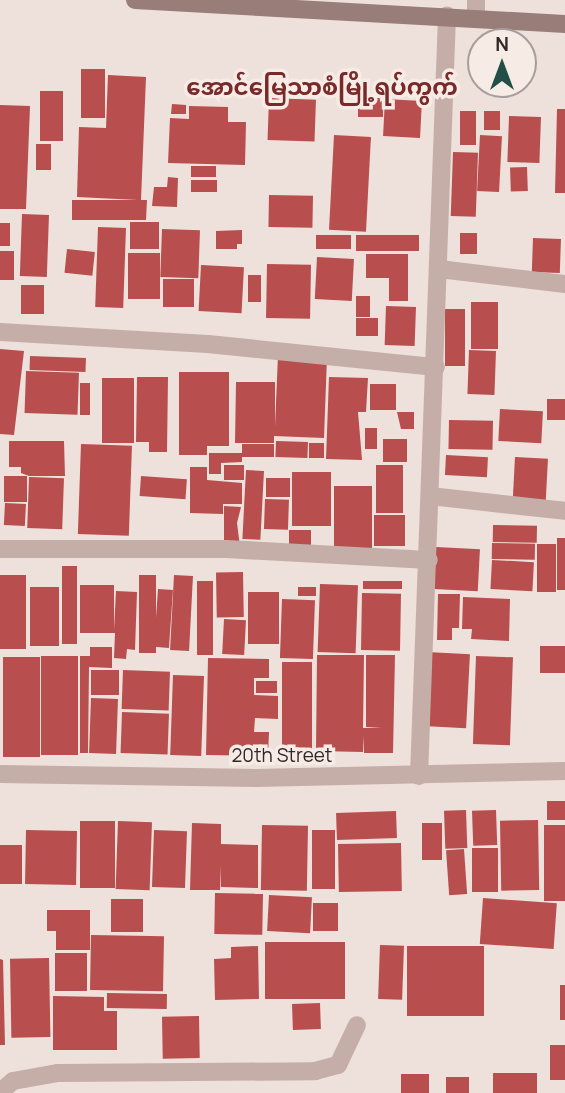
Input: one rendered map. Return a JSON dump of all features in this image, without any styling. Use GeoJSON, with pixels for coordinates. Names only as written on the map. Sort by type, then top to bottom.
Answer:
{"type":"FeatureCollection","features":[{"type":"Feature","properties":{"kind":"street"},"geometry":{"type":"LineString","coordinates":[[135,0],[447,16],[476,9],[565,24]]}},
{"type":"Feature","properties":{"kind":"street"},"geometry":{"type":"LineString","coordinates":[[419,776],[447,16]]}},
{"type":"Feature","properties":{"kind":"street"},"geometry":{"type":"LineString","coordinates":[[439,269],[565,284]]}},
{"type":"Feature","properties":{"kind":"street"},"geometry":{"type":"LineString","coordinates":[[0,332],[208,344],[436,367]]}},
{"type":"Feature","properties":{"kind":"street"},"geometry":{"type":"LineString","coordinates":[[430,496],[565,511]]}},
{"type":"Feature","properties":{"kind":"street"},"geometry":{"type":"LineString","coordinates":[[0,549],[226,549],[429,560]]}},
{"type":"Feature","properties":{"kind":"street","name":"20th Street"},"geometry":{"type":"LineString","coordinates":[[0,775],[419,776],[565,771]]}},
{"type":"Feature","properties":{"kind":"street"},"geometry":{"type":"LineString","coordinates":[[1,1091],[13,1081],[58,1073],[315,1071],[338,1065],[357,1025]]}},
{"type":"Feature","properties":{"kind":"building"},"geometry":{"type":"Polygon","coordinates":[[[81,69],[105,69],[105,118],[81,118],[81,69]]]}},
{"type":"Feature","properties":{"kind":"building"},"geometry":{"type":"Polygon","coordinates":[[[108,75],[146,77],[141,200],[147,200],[146,220],[72,220],[72,200],[138,200],[77,197],[79,127],[106,128],[108,75]]]}},
{"type":"Feature","properties":{"kind":"building"},"geometry":{"type":"Polygon","coordinates":[[[40,91],[63,91],[63,141],[40,141],[40,91]]]}},
{"type":"Feature","properties":{"kind":"building"},"geometry":{"type":"Polygon","coordinates":[[[269,98],[316,100],[315,142],[268,140],[269,98]]]}},
{"type":"Feature","properties":{"kind":"building"},"geometry":{"type":"Polygon","coordinates":[[[358,98],[383,98],[383,117],[358,117],[358,98]]]}},
{"type":"Feature","properties":{"kind":"building"},"geometry":{"type":"Polygon","coordinates":[[[385,99],[422,101],[420,138],[383,136],[385,99]]]}},
{"type":"Feature","properties":{"kind":"building"},"geometry":{"type":"Polygon","coordinates":[[[172,104],[186,105],[186,114],[171,114],[172,104]]]}},
{"type":"Feature","properties":{"kind":"building"},"geometry":{"type":"Polygon","coordinates":[[[0,105],[30,106],[26,209],[0,209],[0,105]]]}},
{"type":"Feature","properties":{"kind":"building"},"geometry":{"type":"Polygon","coordinates":[[[189,106],[228,107],[228,122],[246,122],[245,165],[168,163],[170,118],[189,119],[189,106]]]}},
{"type":"Feature","properties":{"kind":"building"},"geometry":{"type":"Polygon","coordinates":[[[557,109],[565,109],[565,193],[555,193],[557,109]]]}},
{"type":"Feature","properties":{"kind":"building"},"geometry":{"type":"Polygon","coordinates":[[[460,111],[476,111],[476,145],[460,145],[460,111]]]}},
{"type":"Feature","properties":{"kind":"building"},"geometry":{"type":"Polygon","coordinates":[[[484,111],[500,111],[500,130],[484,130],[484,111]]]}},
{"type":"Feature","properties":{"kind":"building"},"geometry":{"type":"Polygon","coordinates":[[[509,116],[541,117],[539,163],[507,162],[509,116]]]}},
{"type":"Feature","properties":{"kind":"building"},"geometry":{"type":"Polygon","coordinates":[[[334,135],[371,137],[366,232],[329,230],[334,135]]]}},
{"type":"Feature","properties":{"kind":"building"},"geometry":{"type":"Polygon","coordinates":[[[480,135],[502,136],[499,192],[477,191],[480,135]]]}},
{"type":"Feature","properties":{"kind":"building"},"geometry":{"type":"Polygon","coordinates":[[[36,144],[51,144],[51,170],[36,170],[36,144]]]}},
{"type":"Feature","properties":{"kind":"building"},"geometry":{"type":"Polygon","coordinates":[[[453,152],[478,153],[476,217],[451,216],[453,152]]]}},
{"type":"Feature","properties":{"kind":"building"},"geometry":{"type":"Polygon","coordinates":[[[191,166],[216,166],[216,177],[191,177],[191,166]]]}},
{"type":"Feature","properties":{"kind":"building"},"geometry":{"type":"Polygon","coordinates":[[[527,167],[528,191],[511,192],[510,168],[527,167]]]}},
{"type":"Feature","properties":{"kind":"building"},"geometry":{"type":"Polygon","coordinates":[[[168,177],[178,178],[177,207],[152,206],[154,187],[167,187],[168,177]]]}},
{"type":"Feature","properties":{"kind":"building"},"geometry":{"type":"Polygon","coordinates":[[[191,180],[217,180],[217,192],[191,192],[191,180]]]}},
{"type":"Feature","properties":{"kind":"building"},"geometry":{"type":"Polygon","coordinates":[[[269,195],[313,196],[312,228],[268,227],[269,195]]]}},
{"type":"Feature","properties":{"kind":"building"},"geometry":{"type":"Polygon","coordinates":[[[22,214],[49,215],[47,277],[20,276],[22,214]]]}},
{"type":"Feature","properties":{"kind":"building"},"geometry":{"type":"Polygon","coordinates":[[[130,222],[159,222],[159,249],[130,249],[130,222]]]}},
{"type":"Feature","properties":{"kind":"building"},"geometry":{"type":"Polygon","coordinates":[[[0,223],[10,223],[10,246],[0,246],[0,223]]]}},
{"type":"Feature","properties":{"kind":"building"},"geometry":{"type":"Polygon","coordinates":[[[98,227],[126,228],[123,308],[95,307],[98,227]]]}},
{"type":"Feature","properties":{"kind":"building"},"geometry":{"type":"Polygon","coordinates":[[[162,229],[200,230],[198,278],[160,277],[162,229]]]}},
{"type":"Feature","properties":{"kind":"building"},"geometry":{"type":"Polygon","coordinates":[[[242,230],[242,244],[237,244],[237,249],[216,249],[216,231],[242,230]]]}},
{"type":"Feature","properties":{"kind":"building"},"geometry":{"type":"Polygon","coordinates":[[[460,233],[477,233],[477,254],[460,254],[460,233]]]}},
{"type":"Feature","properties":{"kind":"building"},"geometry":{"type":"Polygon","coordinates":[[[316,235],[351,235],[351,249],[316,249],[316,235]]]}},
{"type":"Feature","properties":{"kind":"building"},"geometry":{"type":"Polygon","coordinates":[[[356,235],[419,235],[419,251],[356,251],[356,235]]]}},
{"type":"Feature","properties":{"kind":"building"},"geometry":{"type":"Polygon","coordinates":[[[533,238],[561,239],[560,273],[532,272],[533,238]]]}},
{"type":"Feature","properties":{"kind":"building"},"geometry":{"type":"Polygon","coordinates":[[[67,249],[95,252],[92,276],[64,273],[67,249]]]}},
{"type":"Feature","properties":{"kind":"building"},"geometry":{"type":"Polygon","coordinates":[[[0,251],[14,251],[14,280],[0,280],[0,251]]]}},
{"type":"Feature","properties":{"kind":"building"},"geometry":{"type":"Polygon","coordinates":[[[128,253],[160,253],[160,299],[128,299],[128,253]]]}},
{"type":"Feature","properties":{"kind":"building"},"geometry":{"type":"Polygon","coordinates":[[[366,254],[408,254],[408,301],[389,301],[389,278],[366,278],[366,254]]]}},
{"type":"Feature","properties":{"kind":"building"},"geometry":{"type":"Polygon","coordinates":[[[317,257],[354,259],[352,301],[315,299],[317,257]]]}},
{"type":"Feature","properties":{"kind":"building"},"geometry":{"type":"Polygon","coordinates":[[[267,264],[311,265],[310,319],[266,318],[267,264]]]}},
{"type":"Feature","properties":{"kind":"building"},"geometry":{"type":"Polygon","coordinates":[[[201,265],[244,267],[242,313],[199,311],[201,265]]]}},
{"type":"Feature","properties":{"kind":"building"},"geometry":{"type":"Polygon","coordinates":[[[248,275],[261,275],[261,302],[248,302],[248,275]]]}},
{"type":"Feature","properties":{"kind":"building"},"geometry":{"type":"Polygon","coordinates":[[[163,279],[194,279],[194,307],[163,307],[163,279]]]}},
{"type":"Feature","properties":{"kind":"building"},"geometry":{"type":"Polygon","coordinates":[[[21,285],[44,285],[44,314],[21,314],[21,285]]]}},
{"type":"Feature","properties":{"kind":"building"},"geometry":{"type":"Polygon","coordinates":[[[356,296],[370,296],[370,317],[356,317],[356,296]]]}},
{"type":"Feature","properties":{"kind":"building"},"geometry":{"type":"Polygon","coordinates":[[[471,302],[498,302],[498,349],[471,349],[471,302]]]}},
{"type":"Feature","properties":{"kind":"building"},"geometry":{"type":"Polygon","coordinates":[[[386,306],[416,307],[415,346],[385,345],[386,306]]]}},
{"type":"Feature","properties":{"kind":"building"},"geometry":{"type":"Polygon","coordinates":[[[445,309],[465,309],[465,366],[445,366],[445,309]]]}},
{"type":"Feature","properties":{"kind":"building"},"geometry":{"type":"Polygon","coordinates":[[[356,318],[378,318],[378,336],[356,336],[356,318]]]}},
{"type":"Feature","properties":{"kind":"building"},"geometry":{"type":"Polygon","coordinates":[[[0,349],[24,351],[14,435],[0,434],[0,349]]]}},
{"type":"Feature","properties":{"kind":"building"},"geometry":{"type":"Polygon","coordinates":[[[469,350],[496,351],[494,395],[467,394],[469,350]]]}},
{"type":"Feature","properties":{"kind":"building"},"geometry":{"type":"Polygon","coordinates":[[[278,355],[327,357],[324,438],[274,436],[274,443],[235,443],[236,382],[275,382],[275,427],[278,355]]]}},
{"type":"Feature","properties":{"kind":"building"},"geometry":{"type":"Polygon","coordinates":[[[30,356],[86,358],[85,372],[30,370],[30,356]]]}},
{"type":"Feature","properties":{"kind":"building"},"geometry":{"type":"Polygon","coordinates":[[[26,371],[79,373],[78,415],[25,413],[26,371]]]}},
{"type":"Feature","properties":{"kind":"building"},"geometry":{"type":"Polygon","coordinates":[[[179,372],[229,372],[229,446],[207,446],[207,455],[179,455],[179,372]]]}},
{"type":"Feature","properties":{"kind":"building"},"geometry":{"type":"Polygon","coordinates":[[[137,377],[168,377],[167,452],[149,452],[149,442],[136,442],[137,377]]]}},
{"type":"Feature","properties":{"kind":"building"},"geometry":{"type":"Polygon","coordinates":[[[329,377],[368,378],[366,412],[358,412],[362,460],[326,459],[329,377]]]}},
{"type":"Feature","properties":{"kind":"building"},"geometry":{"type":"Polygon","coordinates":[[[102,378],[134,378],[134,443],[102,443],[102,378]]]}},
{"type":"Feature","properties":{"kind":"building"},"geometry":{"type":"Polygon","coordinates":[[[80,383],[90,383],[90,415],[80,415],[80,383]]]}},
{"type":"Feature","properties":{"kind":"building"},"geometry":{"type":"Polygon","coordinates":[[[370,384],[396,384],[396,410],[370,410],[370,384]]]}},
{"type":"Feature","properties":{"kind":"building"},"geometry":{"type":"Polygon","coordinates":[[[547,399],[565,399],[565,420],[547,420],[547,399]]]}},
{"type":"Feature","properties":{"kind":"building"},"geometry":{"type":"Polygon","coordinates":[[[500,409],[543,411],[541,443],[498,441],[500,409]]]}},
{"type":"Feature","properties":{"kind":"building"},"geometry":{"type":"Polygon","coordinates":[[[397,412],[414,412],[414,429],[401,429],[397,412]]]}},
{"type":"Feature","properties":{"kind":"building"},"geometry":{"type":"Polygon","coordinates":[[[449,420],[493,421],[492,450],[448,449],[449,420]]]}},
{"type":"Feature","properties":{"kind":"building"},"geometry":{"type":"Polygon","coordinates":[[[365,428],[377,428],[377,449],[365,449],[365,428]]]}},
{"type":"Feature","properties":{"kind":"building"},"geometry":{"type":"Polygon","coordinates":[[[383,439],[407,439],[407,462],[383,462],[383,439]]]}},
{"type":"Feature","properties":{"kind":"building"},"geometry":{"type":"Polygon","coordinates":[[[9,441],[64,441],[65,476],[29,476],[21,473],[21,467],[9,467],[9,441]]]}},
{"type":"Feature","properties":{"kind":"building"},"geometry":{"type":"Polygon","coordinates":[[[276,441],[308,442],[307,458],[275,457],[276,441]]]}},
{"type":"Feature","properties":{"kind":"building"},"geometry":{"type":"Polygon","coordinates":[[[309,443],[324,443],[324,458],[309,458],[309,443]]]}},
{"type":"Feature","properties":{"kind":"building"},"geometry":{"type":"Polygon","coordinates":[[[81,444],[132,446],[129,536],[78,534],[81,444]]]}},
{"type":"Feature","properties":{"kind":"building"},"geometry":{"type":"Polygon","coordinates":[[[242,444],[274,444],[274,457],[242,457],[242,462],[221,463],[221,474],[209,474],[209,453],[242,453],[242,444]]]}},
{"type":"Feature","properties":{"kind":"building"},"geometry":{"type":"Polygon","coordinates":[[[446,455],[488,457],[487,477],[445,475],[446,455]]]}},
{"type":"Feature","properties":{"kind":"building"},"geometry":{"type":"Polygon","coordinates":[[[515,457],[548,459],[546,504],[513,502],[515,457]]]}},
{"type":"Feature","properties":{"kind":"building"},"geometry":{"type":"Polygon","coordinates":[[[224,465],[244,465],[244,480],[224,480],[224,465]]]}},
{"type":"Feature","properties":{"kind":"building"},"geometry":{"type":"Polygon","coordinates":[[[376,465],[403,465],[403,513],[376,513],[376,465]]]}},
{"type":"Feature","properties":{"kind":"building"},"geometry":{"type":"Polygon","coordinates":[[[190,467],[207,467],[207,480],[242,483],[242,504],[223,504],[223,514],[190,513],[190,467]]]}},
{"type":"Feature","properties":{"kind":"building"},"geometry":{"type":"Polygon","coordinates":[[[246,470],[264,471],[260,540],[242,539],[246,470]]]}},
{"type":"Feature","properties":{"kind":"building"},"geometry":{"type":"Polygon","coordinates":[[[292,472],[331,472],[331,526],[292,526],[292,472]]]}},
{"type":"Feature","properties":{"kind":"building"},"geometry":{"type":"Polygon","coordinates":[[[4,476],[27,476],[27,502],[4,502],[4,476]]]}},
{"type":"Feature","properties":{"kind":"building"},"geometry":{"type":"Polygon","coordinates":[[[141,476],[187,479],[185,499],[140,496],[141,476]]]}},
{"type":"Feature","properties":{"kind":"building"},"geometry":{"type":"Polygon","coordinates":[[[29,477],[64,478],[62,529],[27,528],[29,477]]]}},
{"type":"Feature","properties":{"kind":"building"},"geometry":{"type":"Polygon","coordinates":[[[266,478],[290,478],[290,497],[266,497],[266,478]]]}},
{"type":"Feature","properties":{"kind":"building"},"geometry":{"type":"Polygon","coordinates":[[[334,486],[372,486],[372,549],[334,549],[334,486]]]}},
{"type":"Feature","properties":{"kind":"building"},"geometry":{"type":"Polygon","coordinates":[[[265,499],[289,500],[288,530],[264,529],[265,499]]]}},
{"type":"Feature","properties":{"kind":"building"},"geometry":{"type":"Polygon","coordinates":[[[5,503],[26,504],[25,526],[4,525],[5,503]]]}},
{"type":"Feature","properties":{"kind":"building"},"geometry":{"type":"Polygon","coordinates":[[[224,506],[241,507],[237,523],[240,547],[224,547],[224,506]]]}},
{"type":"Feature","properties":{"kind":"building"},"geometry":{"type":"Polygon","coordinates":[[[374,515],[405,515],[405,546],[374,546],[374,515]]]}},
{"type":"Feature","properties":{"kind":"building"},"geometry":{"type":"Polygon","coordinates":[[[493,525],[537,526],[537,543],[493,542],[493,525]]]}},
{"type":"Feature","properties":{"kind":"building"},"geometry":{"type":"Polygon","coordinates":[[[289,530],[311,530],[311,549],[289,549],[289,530]]]}},
{"type":"Feature","properties":{"kind":"building"},"geometry":{"type":"Polygon","coordinates":[[[557,538],[565,538],[565,590],[557,590],[557,538]]]}},
{"type":"Feature","properties":{"kind":"building"},"geometry":{"type":"Polygon","coordinates":[[[492,543],[535,544],[535,560],[492,559],[492,543]]]}},
{"type":"Feature","properties":{"kind":"building"},"geometry":{"type":"Polygon","coordinates":[[[537,544],[556,544],[556,592],[537,592],[537,544]]]}},
{"type":"Feature","properties":{"kind":"building"},"geometry":{"type":"Polygon","coordinates":[[[436,547],[480,549],[478,591],[434,589],[436,547]]]}},
{"type":"Feature","properties":{"kind":"building"},"geometry":{"type":"Polygon","coordinates":[[[492,560],[534,562],[532,591],[490,589],[492,560]]]}},
{"type":"Feature","properties":{"kind":"building"},"geometry":{"type":"Polygon","coordinates":[[[62,566],[77,566],[77,644],[62,644],[62,566]]]}},
{"type":"Feature","properties":{"kind":"building"},"geometry":{"type":"Polygon","coordinates":[[[216,572],[243,572],[244,617],[217,617],[216,572]]]}},
{"type":"Feature","properties":{"kind":"building"},"geometry":{"type":"Polygon","coordinates":[[[0,575],[26,575],[26,649],[0,649],[0,575]]]}},
{"type":"Feature","properties":{"kind":"building"},"geometry":{"type":"Polygon","coordinates":[[[139,575],[156,575],[156,653],[139,653],[139,575]]]}},
{"type":"Feature","properties":{"kind":"building"},"geometry":{"type":"Polygon","coordinates":[[[174,575],[193,576],[189,651],[170,650],[174,575]]]}},
{"type":"Feature","properties":{"kind":"building"},"geometry":{"type":"Polygon","coordinates":[[[197,581],[213,581],[213,655],[197,655],[197,581]]]}},
{"type":"Feature","properties":{"kind":"building"},"geometry":{"type":"Polygon","coordinates":[[[363,581],[402,581],[402,589],[363,589],[363,581]]]}},
{"type":"Feature","properties":{"kind":"building"},"geometry":{"type":"Polygon","coordinates":[[[320,584],[358,585],[356,653],[318,652],[320,584]]]}},
{"type":"Feature","properties":{"kind":"building"},"geometry":{"type":"Polygon","coordinates":[[[80,585],[114,585],[114,630],[116,591],[137,592],[135,650],[127,649],[126,659],[114,658],[115,633],[80,633],[80,585]]]}},
{"type":"Feature","properties":{"kind":"building"},"geometry":{"type":"Polygon","coordinates":[[[30,587],[59,587],[59,646],[30,646],[30,587]]]}},
{"type":"Feature","properties":{"kind":"building"},"geometry":{"type":"Polygon","coordinates":[[[298,587],[316,587],[316,596],[298,596],[298,587]]]}},
{"type":"Feature","properties":{"kind":"building"},"geometry":{"type":"Polygon","coordinates":[[[158,589],[173,590],[169,648],[154,647],[158,589]]]}},
{"type":"Feature","properties":{"kind":"building"},"geometry":{"type":"Polygon","coordinates":[[[248,592],[279,592],[279,644],[248,644],[248,592]]]}},
{"type":"Feature","properties":{"kind":"building"},"geometry":{"type":"Polygon","coordinates":[[[362,593],[401,594],[400,651],[361,650],[362,593]]]}},
{"type":"Feature","properties":{"kind":"building"},"geometry":{"type":"Polygon","coordinates":[[[438,594],[460,594],[459,628],[452,628],[452,640],[437,640],[438,594]]]}},
{"type":"Feature","properties":{"kind":"building"},"geometry":{"type":"Polygon","coordinates":[[[463,597],[510,599],[509,641],[471,639],[472,629],[462,629],[463,597]]]}},
{"type":"Feature","properties":{"kind":"building"},"geometry":{"type":"Polygon","coordinates":[[[282,599],[315,600],[313,659],[280,658],[282,599]]]}},
{"type":"Feature","properties":{"kind":"building"},"geometry":{"type":"Polygon","coordinates":[[[224,619],[246,620],[244,655],[222,654],[224,619]]]}},
{"type":"Feature","properties":{"kind":"building"},"geometry":{"type":"Polygon","coordinates":[[[540,646],[565,646],[565,673],[540,673],[540,646]]]}},
{"type":"Feature","properties":{"kind":"building"},"geometry":{"type":"Polygon","coordinates":[[[90,647],[112,647],[112,668],[89,667],[88,753],[80,753],[80,656],[90,656],[90,647]]]}},
{"type":"Feature","properties":{"kind":"building"},"geometry":{"type":"Polygon","coordinates":[[[427,652],[470,654],[466,728],[423,726],[427,652]]]}},
{"type":"Feature","properties":{"kind":"building"},"geometry":{"type":"Polygon","coordinates":[[[317,655],[364,655],[363,728],[382,728],[366,727],[366,655],[395,655],[393,753],[364,753],[364,736],[363,752],[316,751],[317,655]]]}},
{"type":"Feature","properties":{"kind":"building"},"geometry":{"type":"Polygon","coordinates":[[[41,656],[78,656],[78,755],[41,755],[41,656]]]}},
{"type":"Feature","properties":{"kind":"building"},"geometry":{"type":"Polygon","coordinates":[[[476,656],[513,657],[510,745],[473,744],[476,656]]]}},
{"type":"Feature","properties":{"kind":"building"},"geometry":{"type":"Polygon","coordinates":[[[3,657],[40,657],[40,757],[3,757],[3,657]]]}},
{"type":"Feature","properties":{"kind":"building"},"geometry":{"type":"Polygon","coordinates":[[[208,658],[269,659],[269,678],[254,678],[254,695],[278,696],[278,719],[255,718],[254,732],[269,732],[268,756],[206,755],[208,658]]]}},
{"type":"Feature","properties":{"kind":"building"},"geometry":{"type":"Polygon","coordinates":[[[282,662],[312,662],[312,752],[282,752],[282,662]]]}},
{"type":"Feature","properties":{"kind":"building"},"geometry":{"type":"Polygon","coordinates":[[[91,670],[119,670],[119,695],[91,695],[91,670]]]}},
{"type":"Feature","properties":{"kind":"building"},"geometry":{"type":"Polygon","coordinates":[[[123,670],[170,672],[169,711],[122,709],[123,670]]]}},
{"type":"Feature","properties":{"kind":"building"},"geometry":{"type":"Polygon","coordinates":[[[173,675],[204,676],[201,756],[170,755],[173,675]]]}},
{"type":"Feature","properties":{"kind":"building"},"geometry":{"type":"Polygon","coordinates":[[[256,681],[277,681],[277,693],[256,693],[256,681]]]}},
{"type":"Feature","properties":{"kind":"building"},"geometry":{"type":"Polygon","coordinates":[[[91,698],[118,699],[116,754],[89,753],[91,698]]]}},
{"type":"Feature","properties":{"kind":"building"},"geometry":{"type":"Polygon","coordinates":[[[122,712],[169,714],[168,755],[121,753],[122,712]]]}},
{"type":"Feature","properties":{"kind":"building"},"geometry":{"type":"Polygon","coordinates":[[[547,801],[565,801],[565,820],[547,820],[547,801]]]}},
{"type":"Feature","properties":{"kind":"building"},"geometry":{"type":"Polygon","coordinates":[[[466,810],[467,848],[445,849],[444,811],[466,810]]]}},
{"type":"Feature","properties":{"kind":"building"},"geometry":{"type":"Polygon","coordinates":[[[496,810],[497,845],[473,846],[472,811],[496,810]]]}},
{"type":"Feature","properties":{"kind":"building"},"geometry":{"type":"Polygon","coordinates":[[[396,811],[397,838],[337,840],[336,813],[396,811]]]}},
{"type":"Feature","properties":{"kind":"building"},"geometry":{"type":"Polygon","coordinates":[[[538,820],[539,890],[501,891],[500,821],[538,820]]]}},
{"type":"Feature","properties":{"kind":"building"},"geometry":{"type":"Polygon","coordinates":[[[80,821],[115,821],[115,888],[80,888],[80,821]]]}},
{"type":"Feature","properties":{"kind":"building"},"geometry":{"type":"Polygon","coordinates":[[[118,821],[152,822],[150,890],[116,889],[118,821]]]}},
{"type":"Feature","properties":{"kind":"building"},"geometry":{"type":"Polygon","coordinates":[[[192,823],[221,824],[221,844],[258,845],[258,888],[221,887],[221,866],[220,890],[190,890],[192,823]]]}},
{"type":"Feature","properties":{"kind":"building"},"geometry":{"type":"Polygon","coordinates":[[[422,823],[442,823],[442,860],[422,860],[422,823]]]}},
{"type":"Feature","properties":{"kind":"building"},"geometry":{"type":"Polygon","coordinates":[[[262,825],[308,826],[307,891],[261,890],[262,825]]]}},
{"type":"Feature","properties":{"kind":"building"},"geometry":{"type":"Polygon","coordinates":[[[544,825],[565,825],[565,901],[544,901],[544,825]]]}},
{"type":"Feature","properties":{"kind":"building"},"geometry":{"type":"Polygon","coordinates":[[[26,830],[77,831],[76,885],[25,884],[26,830]]]}},
{"type":"Feature","properties":{"kind":"building"},"geometry":{"type":"Polygon","coordinates":[[[154,830],[187,831],[185,888],[152,887],[154,830]]]}},
{"type":"Feature","properties":{"kind":"building"},"geometry":{"type":"Polygon","coordinates":[[[312,830],[335,830],[335,889],[312,889],[312,830]]]}},
{"type":"Feature","properties":{"kind":"building"},"geometry":{"type":"Polygon","coordinates":[[[401,843],[402,891],[339,892],[338,844],[401,843]]]}},
{"type":"Feature","properties":{"kind":"building"},"geometry":{"type":"Polygon","coordinates":[[[0,845],[22,845],[22,884],[0,884],[0,845]]]}},
{"type":"Feature","properties":{"kind":"building"},"geometry":{"type":"Polygon","coordinates":[[[472,848],[498,848],[498,892],[472,892],[472,848]]]}},
{"type":"Feature","properties":{"kind":"building"},"geometry":{"type":"Polygon","coordinates":[[[464,849],[467,894],[449,895],[446,850],[464,849]]]}},
{"type":"Feature","properties":{"kind":"building"},"geometry":{"type":"Polygon","coordinates":[[[215,893],[263,894],[262,935],[214,934],[215,893]]]}},
{"type":"Feature","properties":{"kind":"building"},"geometry":{"type":"Polygon","coordinates":[[[269,895],[312,897],[310,933],[267,931],[269,895]]]}},
{"type":"Feature","properties":{"kind":"building"},"geometry":{"type":"Polygon","coordinates":[[[483,898],[557,903],[554,949],[480,944],[483,898]]]}},
{"type":"Feature","properties":{"kind":"building"},"geometry":{"type":"Polygon","coordinates":[[[111,899],[143,899],[143,932],[111,932],[111,899]]]}},
{"type":"Feature","properties":{"kind":"building"},"geometry":{"type":"Polygon","coordinates":[[[313,903],[338,903],[338,931],[313,931],[313,903]]]}},
{"type":"Feature","properties":{"kind":"building"},"geometry":{"type":"Polygon","coordinates":[[[47,910],[90,910],[90,950],[56,950],[56,931],[47,931],[47,910]]]}},
{"type":"Feature","properties":{"kind":"building"},"geometry":{"type":"Polygon","coordinates":[[[91,935],[164,936],[163,991],[90,990],[91,935]]]}},
{"type":"Feature","properties":{"kind":"building"},"geometry":{"type":"Polygon","coordinates":[[[265,942],[345,942],[345,999],[265,999],[265,942]]]}},
{"type":"Feature","properties":{"kind":"building"},"geometry":{"type":"Polygon","coordinates":[[[380,945],[404,946],[402,1000],[378,999],[380,945]]]}},
{"type":"Feature","properties":{"kind":"building"},"geometry":{"type":"Polygon","coordinates":[[[258,946],[259,999],[215,1000],[214,959],[231,958],[231,947],[258,946]]]}},
{"type":"Feature","properties":{"kind":"building"},"geometry":{"type":"Polygon","coordinates":[[[407,946],[484,946],[484,1016],[407,1016],[407,946]]]}},
{"type":"Feature","properties":{"kind":"building"},"geometry":{"type":"Polygon","coordinates":[[[55,953],[87,953],[87,991],[55,991],[55,953]]]}},
{"type":"Feature","properties":{"kind":"building"},"geometry":{"type":"Polygon","coordinates":[[[49,958],[50,1037],[11,1038],[10,959],[49,958]]]}},
{"type":"Feature","properties":{"kind":"building"},"geometry":{"type":"Polygon","coordinates":[[[0,959],[3,960],[5,1045],[0,1045],[0,959]]]}},
{"type":"Feature","properties":{"kind":"building"},"geometry":{"type":"Polygon","coordinates":[[[560,985],[565,985],[565,1020],[560,1020],[560,985]]]}},
{"type":"Feature","properties":{"kind":"building"},"geometry":{"type":"Polygon","coordinates":[[[107,993],[167,994],[167,1009],[107,1008],[107,993]]]}},
{"type":"Feature","properties":{"kind":"building"},"geometry":{"type":"Polygon","coordinates":[[[53,996],[104,997],[104,1011],[117,1011],[117,1050],[53,1050],[53,996]]]}},
{"type":"Feature","properties":{"kind":"building"},"geometry":{"type":"Polygon","coordinates":[[[320,1003],[321,1029],[293,1030],[292,1004],[320,1003]]]}},
{"type":"Feature","properties":{"kind":"building"},"geometry":{"type":"Polygon","coordinates":[[[199,1016],[200,1058],[163,1059],[162,1017],[199,1016]]]}},
{"type":"Feature","properties":{"kind":"building"},"geometry":{"type":"Polygon","coordinates":[[[550,1045],[565,1045],[565,1080],[550,1080],[550,1045]]]}},
{"type":"Feature","properties":{"kind":"building"},"geometry":{"type":"Polygon","coordinates":[[[493,1073],[537,1073],[537,1093],[493,1093],[493,1073]]]}},
{"type":"Feature","properties":{"kind":"building"},"geometry":{"type":"Polygon","coordinates":[[[401,1074],[429,1074],[429,1093],[401,1093],[401,1074]]]}},
{"type":"Feature","properties":{"kind":"building"},"geometry":{"type":"Polygon","coordinates":[[[446,1077],[469,1077],[469,1093],[446,1093],[446,1077]]]}},
{"type":"Feature","properties":{"kind":"district","name":"အောင်မြေသာစံမြို့ရပ်ကွက်"},"geometry":{"type":"Point","coordinates":[322,86]}}]}
